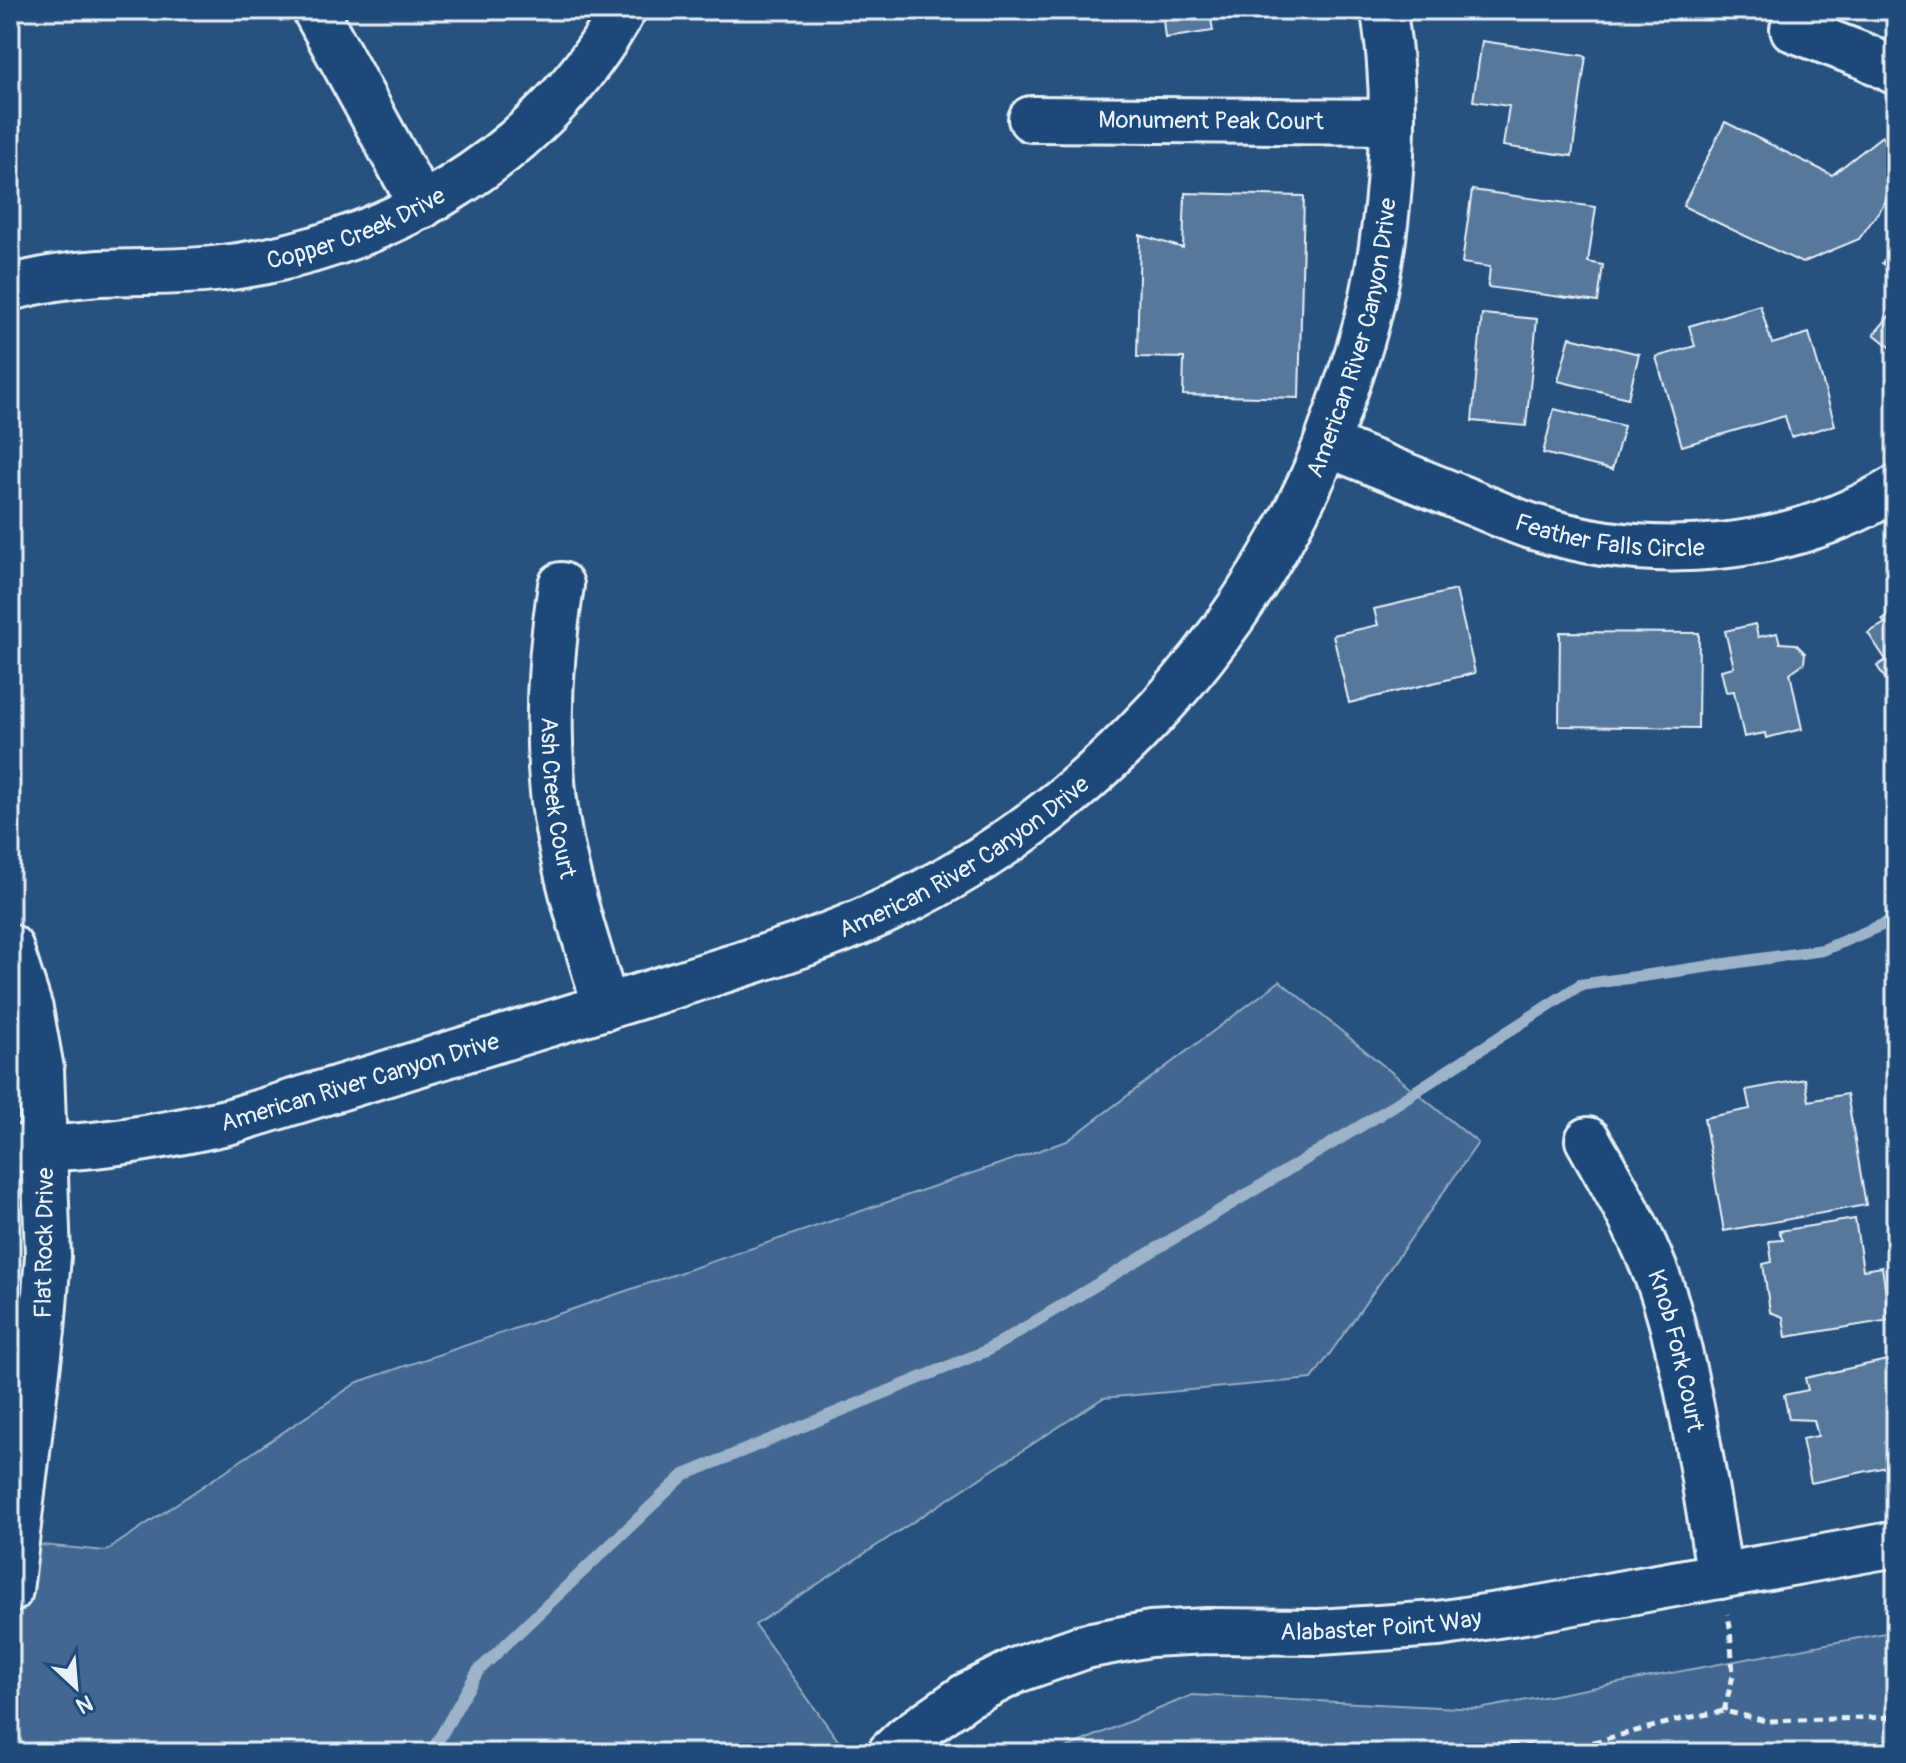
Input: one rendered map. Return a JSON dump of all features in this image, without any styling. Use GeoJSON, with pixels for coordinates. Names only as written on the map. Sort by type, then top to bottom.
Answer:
{"type":"FeatureCollection","features":[{"type":"Feature","properties":{"kind":"street"},"geometry":{"type":"LineString","coordinates":[[315,10],[422,206]]}},
{"type":"Feature","properties":{"kind":"street","name":"Copper Creek Drive"},"geometry":{"type":"LineString","coordinates":[[10,288],[36,281],[97,273],[212,269],[266,262],[372,230],[462,182],[506,149],[547,111],[584,69],[623,10]]}},
{"type":"Feature","properties":{"kind":"street","name":"American River Canyon Drive"},"geometry":{"type":"LineString","coordinates":[[28,1148],[110,1142],[231,1121],[827,936],[883,913],[965,869],[1041,817],[1112,757],[1176,690],[1215,643],[1267,566],[1310,484],[1357,354],[1373,294],[1387,203],[1392,122],[1384,10]]}},
{"type":"Feature","properties":{"kind":"street"},"geometry":{"type":"LineString","coordinates":[[1793,29],[1867,57],[1896,72]]}},
{"type":"Feature","properties":{"kind":"street","name":"Monument Peak Court"},"geometry":{"type":"LineString","coordinates":[[1031,119],[1392,122]]}},
{"type":"Feature","properties":{"kind":"street","name":"Feather Falls Circle"},"geometry":{"type":"LineString","coordinates":[[1327,444],[1536,528],[1595,542],[1656,549],[1718,547],[1779,537],[1838,517],[1896,488]]}},
{"type":"Feature","properties":{"kind":"street","name":"Ash Creek Court"},"geometry":{"type":"LineString","coordinates":[[561,585],[549,707],[556,817],[571,890],[606,1007]]}},
{"type":"Feature","properties":{"kind":"street","name":"Flat Rock Drive"},"geometry":{"type":"LineString","coordinates":[[10,947],[30,1009],[41,1069],[28,1148],[48,1256],[42,1330],[10,1590]]}},
{"type":"Feature","properties":{"kind":"street","name":"Knob Fork Court"},"geometry":{"type":"LineString","coordinates":[[1588,1140],[1634,1222],[1664,1297],[1685,1375],[1720,1576]]}},
{"type":"Feature","properties":{"kind":"street","name":"Alabaster Point Way"},"geometry":{"type":"LineString","coordinates":[[890,1753],[966,1696],[1017,1670],[1086,1646],[1150,1634],[1319,1632],[1438,1624],[1896,1544]]}},
{"type":"Feature","properties":{"kind":"path"},"geometry":{"type":"LineString","coordinates":[[1720,1576],[1730,1627],[1733,1676],[1724,1711]]}},
{"type":"Feature","properties":{"kind":"path"},"geometry":{"type":"LineString","coordinates":[[1455,1753],[1484,1744],[1570,1748],[1724,1711],[1766,1721],[1896,1717]]}},
{"type":"Feature","properties":{"kind":"shaded area"},"geometry":{"type":"Polygon","coordinates":[[[1280,981],[1478,1143],[1312,1379],[1103,1398],[755,1625],[847,1753],[10,1753],[10,1542],[106,1551],[358,1382],[1067,1141],[1280,981]]]}},
{"type":"Feature","properties":{"kind":"shaded area"},"geometry":{"type":"Polygon","coordinates":[[[1896,1631],[1896,1753],[1054,1753],[1192,1695],[1479,1709],[1896,1631]]]}},
{"type":"Feature","properties":{"kind":"building"},"geometry":{"type":"Polygon","coordinates":[[[1162,10],[1214,10],[1210,12],[1213,31],[1165,38],[1162,10]]]}},
{"type":"Feature","properties":{"kind":"building"},"geometry":{"type":"Polygon","coordinates":[[[1482,41],[1586,56],[1572,156],[1503,146],[1509,106],[1473,101],[1482,41]]]}},
{"type":"Feature","properties":{"kind":"building"},"geometry":{"type":"Polygon","coordinates":[[[1725,122],[1832,175],[1882,136],[1896,154],[1896,187],[1859,239],[1802,263],[1683,206],[1725,122]]]}},
{"type":"Feature","properties":{"kind":"building"},"geometry":{"type":"Polygon","coordinates":[[[1472,190],[1596,207],[1588,262],[1603,265],[1598,302],[1488,287],[1490,267],[1462,263],[1472,190]]]}},
{"type":"Feature","properties":{"kind":"building"},"geometry":{"type":"Polygon","coordinates":[[[1185,193],[1304,196],[1299,398],[1183,395],[1184,358],[1137,357],[1140,235],[1183,248],[1185,193]]]}},
{"type":"Feature","properties":{"kind":"building"},"geometry":{"type":"Polygon","coordinates":[[[1896,246],[1896,275],[1882,263],[1896,246]]]}},
{"type":"Feature","properties":{"kind":"building"},"geometry":{"type":"Polygon","coordinates":[[[1760,305],[1772,344],[1809,333],[1835,425],[1791,437],[1785,416],[1682,446],[1656,357],[1695,346],[1689,326],[1760,305]]]}},
{"type":"Feature","properties":{"kind":"building"},"geometry":{"type":"Polygon","coordinates":[[[1896,308],[1896,352],[1874,334],[1896,308]]]}},
{"type":"Feature","properties":{"kind":"building"},"geometry":{"type":"Polygon","coordinates":[[[1482,314],[1537,319],[1526,426],[1472,421],[1482,314]]]}},
{"type":"Feature","properties":{"kind":"building"},"geometry":{"type":"Polygon","coordinates":[[[1570,337],[1639,354],[1628,398],[1558,381],[1570,337]]]}},
{"type":"Feature","properties":{"kind":"building"},"geometry":{"type":"Polygon","coordinates":[[[1554,409],[1624,426],[1612,470],[1543,453],[1554,409]]]}},
{"type":"Feature","properties":{"kind":"building"},"geometry":{"type":"Polygon","coordinates":[[[1456,590],[1475,673],[1349,703],[1333,635],[1378,625],[1374,609],[1456,590]]]}},
{"type":"Feature","properties":{"kind":"building"},"geometry":{"type":"Polygon","coordinates":[[[1896,611],[1896,695],[1877,666],[1886,660],[1868,633],[1885,623],[1882,620],[1896,611]]]}},
{"type":"Feature","properties":{"kind":"building"},"geometry":{"type":"Polygon","coordinates":[[[1755,624],[1758,637],[1777,633],[1780,643],[1796,644],[1805,653],[1804,663],[1790,673],[1802,729],[1766,738],[1765,733],[1744,737],[1734,691],[1726,692],[1721,670],[1734,667],[1725,631],[1755,624]]]}},
{"type":"Feature","properties":{"kind":"building"},"geometry":{"type":"Polygon","coordinates":[[[1560,632],[1699,633],[1698,728],[1559,726],[1560,632]]]}},
{"type":"Feature","properties":{"kind":"building"},"geometry":{"type":"Polygon","coordinates":[[[1805,1079],[1809,1101],[1847,1094],[1866,1205],[1724,1231],[1704,1118],[1750,1109],[1746,1090],[1805,1079]]]}},
{"type":"Feature","properties":{"kind":"building"},"geometry":{"type":"Polygon","coordinates":[[[1855,1219],[1863,1270],[1882,1267],[1890,1320],[1786,1337],[1783,1317],[1770,1312],[1763,1264],[1772,1262],[1769,1241],[1783,1240],[1779,1231],[1855,1219]]]}},
{"type":"Feature","properties":{"kind":"building"},"geometry":{"type":"Polygon","coordinates":[[[1892,1359],[1896,1376],[1896,1465],[1811,1483],[1802,1439],[1818,1436],[1814,1420],[1789,1419],[1784,1395],[1808,1390],[1805,1378],[1892,1359]]]}},
{"type":"Feature","properties":{"kind":"waterway"},"geometry":{"type":"LineString","coordinates":[[431,1753],[478,1671],[684,1475],[986,1351],[1379,1115],[1580,985],[1823,950],[1896,919]]}}]}
